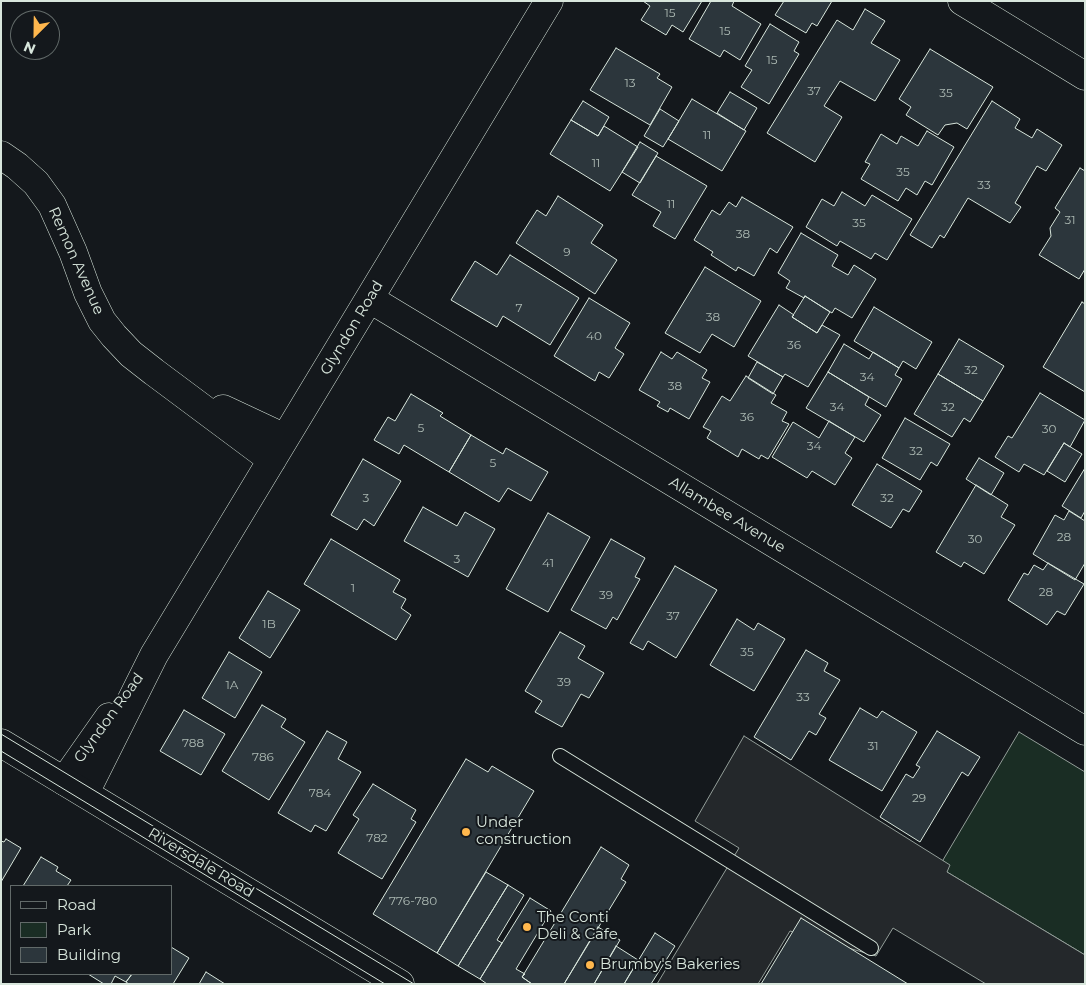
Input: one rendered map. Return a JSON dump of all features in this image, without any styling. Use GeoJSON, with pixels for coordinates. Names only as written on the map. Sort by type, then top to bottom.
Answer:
{"type":"FeatureCollection","features":[{"type":"Feature","properties":{"kind":"street","name":"Glyndon Road"},"geometry":{"type":"LineString","coordinates":[[75,787],[549,1]]}},
{"type":"Feature","properties":{"kind":"street"},"geometry":{"type":"LineString","coordinates":[[962,1],[1085,76]]}},
{"type":"Feature","properties":{"kind":"street","name":"Remon Avenue"},"geometry":{"type":"LineString","coordinates":[[1,156],[17,166],[36,183],[52,205],[73,252],[88,293],[102,321],[131,354],[174,386],[279,449]]}},
{"type":"Feature","properties":{"kind":"street","name":"Allambee Avenue"},"geometry":{"type":"LineString","coordinates":[[370,299],[1085,731]]}},
{"type":"Feature","properties":{"kind":"street","name":"Riversdale Road"},"geometry":{"type":"LineString","coordinates":[[1,743],[400,984]]}},
{"type":"Feature","properties":{"kind":"lane"},"geometry":{"type":"LineString","coordinates":[[560,756],[871,948]]}},
{"type":"Feature","properties":{"kind":"green space"},"geometry":{"type":"Polygon","coordinates":[[[1019,732],[1085,772],[1085,955],[947,872],[943,860],[1019,732]]]}},
{"type":"Feature","properties":{"kind":"shaded area"},"geometry":{"type":"Polygon","coordinates":[[[744,736],[950,865],[947,872],[1085,955],[1085,984],[986,984],[893,928],[876,956],[790,931],[758,984],[657,984],[739,848],[695,821],[744,736]]]}},
{"type":"Feature","properties":{"kind":"building"},"geometry":{"type":"Polygon","coordinates":[[[643,1],[702,1],[683,32],[672,25],[666,35],[641,20],[650,6],[643,1]]]}},
{"type":"Feature","properties":{"kind":"building"},"geometry":{"type":"Polygon","coordinates":[[[711,1],[734,1],[732,6],[761,24],[740,60],[724,50],[720,57],[689,39],[711,1]]]}},
{"type":"Feature","properties":{"kind":"building"},"geometry":{"type":"Polygon","coordinates":[[[784,1],[832,1],[817,26],[812,23],[806,33],[775,15],[784,1]]]}},
{"type":"Feature","properties":{"kind":"building"},"geometry":{"type":"Polygon","coordinates":[[[865,9],[885,21],[871,43],[900,60],[875,101],[840,81],[824,106],[842,117],[815,162],[767,133],[837,20],[853,30],[865,9]]]}},
{"type":"Feature","properties":{"kind":"building"},"geometry":{"type":"Polygon","coordinates":[[[770,24],[799,42],[794,51],[799,54],[769,104],[741,87],[752,70],[745,66],[770,24]]]}},
{"type":"Feature","properties":{"kind":"building"},"geometry":{"type":"Polygon","coordinates":[[[616,48],[660,74],[657,78],[672,87],[650,125],[590,90],[616,48]]]}},
{"type":"Feature","properties":{"kind":"building"},"geometry":{"type":"Polygon","coordinates":[[[930,49],[993,87],[967,129],[957,123],[945,125],[938,135],[906,115],[911,107],[899,99],[930,49]]]}},
{"type":"Feature","properties":{"kind":"building"},"geometry":{"type":"Polygon","coordinates":[[[730,92],[757,108],[744,130],[717,113],[730,92]]]}},
{"type":"Feature","properties":{"kind":"building"},"geometry":{"type":"Polygon","coordinates":[[[692,99],[746,131],[722,171],[668,139],[692,99]]]}},
{"type":"Feature","properties":{"kind":"building"},"geometry":{"type":"Polygon","coordinates":[[[583,101],[609,117],[598,136],[571,120],[583,101]]]}},
{"type":"Feature","properties":{"kind":"building"},"geometry":{"type":"Polygon","coordinates":[[[992,101],[1020,119],[1015,128],[1032,138],[1037,129],[1062,145],[1046,171],[1037,166],[1015,203],[1021,207],[1010,223],[968,198],[944,238],[940,235],[932,248],[910,235],[992,101]]]}},
{"type":"Feature","properties":{"kind":"building"},"geometry":{"type":"Polygon","coordinates":[[[660,109],[679,121],[663,147],[644,136],[660,109]]]}},
{"type":"Feature","properties":{"kind":"building"},"geometry":{"type":"Polygon","coordinates":[[[571,120],[598,136],[604,126],[638,147],[610,191],[550,154],[571,120]]]}},
{"type":"Feature","properties":{"kind":"building"},"geometry":{"type":"Polygon","coordinates":[[[927,131],[954,147],[932,185],[925,181],[917,195],[906,188],[898,201],[861,179],[870,164],[865,162],[881,134],[897,144],[901,136],[918,146],[927,131]]]}},
{"type":"Feature","properties":{"kind":"building"},"geometry":{"type":"Polygon","coordinates":[[[640,142],[658,153],[640,183],[622,172],[640,142]]]}},
{"type":"Feature","properties":{"kind":"building"},"geometry":{"type":"Polygon","coordinates":[[[656,156],[707,186],[675,239],[653,226],[661,212],[632,195],[656,156]]]}},
{"type":"Feature","properties":{"kind":"building"},"geometry":{"type":"Polygon","coordinates":[[[1080,168],[1085,171],[1085,269],[1079,279],[1039,255],[1051,236],[1050,228],[1060,212],[1055,208],[1080,168]]]}},
{"type":"Feature","properties":{"kind":"building"},"geometry":{"type":"Polygon","coordinates":[[[842,192],[865,206],[872,195],[912,219],[887,260],[875,253],[871,259],[840,241],[837,246],[806,227],[822,199],[834,206],[842,192]]]}},
{"type":"Feature","properties":{"kind":"building"},"geometry":{"type":"Polygon","coordinates":[[[558,196],[603,225],[591,243],[617,260],[595,294],[516,243],[537,210],[546,216],[558,196]]]}},
{"type":"Feature","properties":{"kind":"building"},"geometry":{"type":"Polygon","coordinates":[[[742,197],[793,227],[777,253],[770,248],[754,276],[738,267],[736,271],[711,255],[713,252],[694,240],[712,210],[720,215],[729,202],[736,207],[742,197]]]}},
{"type":"Feature","properties":{"kind":"building"},"geometry":{"type":"Polygon","coordinates":[[[801,233],[838,255],[832,266],[848,275],[854,265],[876,279],[852,318],[835,308],[832,313],[805,296],[804,298],[786,288],[790,281],[778,273],[801,233]]]}},
{"type":"Feature","properties":{"kind":"building"},"geometry":{"type":"Polygon","coordinates":[[[510,255],[579,298],[550,345],[503,316],[497,327],[451,300],[475,261],[497,275],[510,255]]]}},
{"type":"Feature","properties":{"kind":"building"},"geometry":{"type":"Polygon","coordinates":[[[705,267],[761,301],[734,347],[712,334],[700,353],[665,333],[705,267]]]}},
{"type":"Feature","properties":{"kind":"building"},"geometry":{"type":"Polygon","coordinates":[[[805,296],[830,312],[817,333],[792,317],[805,296]]]}},
{"type":"Feature","properties":{"kind":"building"},"geometry":{"type":"Polygon","coordinates":[[[589,298],[630,323],[615,348],[624,354],[609,378],[599,372],[595,381],[554,356],[589,298]]]}},
{"type":"Feature","properties":{"kind":"building"},"geometry":{"type":"Polygon","coordinates":[[[1082,302],[1085,304],[1085,392],[1043,367],[1082,302]]]}},
{"type":"Feature","properties":{"kind":"building"},"geometry":{"type":"Polygon","coordinates":[[[779,305],[794,315],[792,317],[817,333],[822,325],[840,335],[808,387],[785,374],[783,377],[748,356],[779,305]]]}},
{"type":"Feature","properties":{"kind":"building"},"geometry":{"type":"Polygon","coordinates":[[[874,307],[932,342],[916,369],[903,361],[899,368],[854,341],[874,307]]]}},
{"type":"Feature","properties":{"kind":"building"},"geometry":{"type":"Polygon","coordinates":[[[959,339],[1004,366],[983,401],[938,374],[959,339]]]}},
{"type":"Feature","properties":{"kind":"building"},"geometry":{"type":"Polygon","coordinates":[[[844,344],[869,359],[873,352],[899,368],[895,375],[902,379],[886,407],[828,372],[844,344]]]}},
{"type":"Feature","properties":{"kind":"building"},"geometry":{"type":"Polygon","coordinates":[[[661,352],[672,359],[677,352],[707,370],[702,378],[710,382],[689,419],[670,408],[668,412],[657,406],[660,402],[639,390],[661,352]]]}},
{"type":"Feature","properties":{"kind":"building"},"geometry":{"type":"Polygon","coordinates":[[[757,362],[783,377],[773,394],[748,378],[757,362]]]}},
{"type":"Feature","properties":{"kind":"building"},"geometry":{"type":"Polygon","coordinates":[[[828,372],[869,397],[865,405],[881,415],[864,442],[806,408],[828,372]]]}},
{"type":"Feature","properties":{"kind":"building"},"geometry":{"type":"Polygon","coordinates":[[[938,374],[983,401],[970,422],[964,418],[952,437],[914,414],[938,374]]]}},
{"type":"Feature","properties":{"kind":"building"},"geometry":{"type":"Polygon","coordinates":[[[746,376],[776,395],[771,403],[787,412],[782,421],[789,424],[768,459],[761,455],[759,459],[742,449],[738,457],[707,438],[711,431],[703,427],[722,396],[730,401],[746,376]]]}},
{"type":"Feature","properties":{"kind":"building"},"geometry":{"type":"Polygon","coordinates":[[[1040,393],[1085,420],[1070,447],[1064,443],[1044,475],[1024,464],[1019,472],[995,457],[1008,436],[1012,438],[1040,393]]]}},
{"type":"Feature","properties":{"kind":"building"},"geometry":{"type":"Polygon","coordinates":[[[411,394],[443,413],[440,416],[471,435],[449,472],[404,445],[399,454],[374,440],[388,417],[395,421],[411,394]]]}},
{"type":"Feature","properties":{"kind":"building"},"geometry":{"type":"Polygon","coordinates":[[[905,418],[950,444],[937,466],[931,462],[920,480],[882,458],[905,418]]]}},
{"type":"Feature","properties":{"kind":"building"},"geometry":{"type":"Polygon","coordinates":[[[829,421],[855,437],[845,453],[852,458],[835,485],[812,471],[807,478],[772,457],[793,422],[819,438],[829,421]]]}},
{"type":"Feature","properties":{"kind":"building"},"geometry":{"type":"Polygon","coordinates":[[[471,435],[503,454],[506,448],[548,472],[531,501],[508,488],[499,502],[449,472],[471,435]]]}},
{"type":"Feature","properties":{"kind":"building"},"geometry":{"type":"Polygon","coordinates":[[[1064,443],[1082,454],[1065,482],[1047,471],[1064,443]]]}},
{"type":"Feature","properties":{"kind":"building"},"geometry":{"type":"Polygon","coordinates":[[[979,458],[1004,473],[991,495],[966,479],[979,458]]]}},
{"type":"Feature","properties":{"kind":"building"},"geometry":{"type":"Polygon","coordinates":[[[363,459],[401,481],[374,526],[364,519],[357,530],[331,515],[363,459]]]}},
{"type":"Feature","properties":{"kind":"building"},"geometry":{"type":"Polygon","coordinates":[[[877,464],[922,491],[909,512],[903,509],[891,528],[852,505],[877,464]]]}},
{"type":"Feature","properties":{"kind":"building"},"geometry":{"type":"Polygon","coordinates":[[[1085,468],[1085,511],[1081,518],[1062,506],[1085,468]]]}},
{"type":"Feature","properties":{"kind":"building"},"geometry":{"type":"Polygon","coordinates":[[[976,485],[1008,505],[1001,517],[1015,525],[984,574],[964,562],[961,567],[936,552],[976,485]]]}},
{"type":"Feature","properties":{"kind":"building"},"geometry":{"type":"Polygon","coordinates":[[[423,507],[457,526],[465,512],[495,529],[468,577],[404,541],[423,507]]]}},
{"type":"Feature","properties":{"kind":"building"},"geometry":{"type":"Polygon","coordinates":[[[1069,511],[1085,521],[1085,563],[1075,580],[1033,554],[1055,515],[1064,520],[1069,511]]]}},
{"type":"Feature","properties":{"kind":"building"},"geometry":{"type":"Polygon","coordinates":[[[548,513],[590,537],[548,612],[506,589],[548,513]]]}},
{"type":"Feature","properties":{"kind":"building"},"geometry":{"type":"Polygon","coordinates":[[[331,539],[400,580],[393,592],[406,599],[401,608],[411,615],[396,640],[304,584],[331,539]]]}},
{"type":"Feature","properties":{"kind":"building"},"geometry":{"type":"Polygon","coordinates":[[[611,539],[645,558],[635,577],[640,579],[617,620],[613,617],[606,629],[571,610],[611,539]]]}},
{"type":"Feature","properties":{"kind":"building"},"geometry":{"type":"Polygon","coordinates":[[[1048,563],[1084,584],[1065,615],[1057,611],[1047,625],[1008,600],[1024,573],[1028,575],[1034,565],[1043,570],[1048,563]]]}},
{"type":"Feature","properties":{"kind":"building"},"geometry":{"type":"Polygon","coordinates":[[[675,566],[717,590],[676,658],[648,641],[643,650],[630,643],[675,566]]]}},
{"type":"Feature","properties":{"kind":"building"},"geometry":{"type":"Polygon","coordinates":[[[268,591],[300,610],[270,658],[239,638],[268,591]]]}},
{"type":"Feature","properties":{"kind":"building"},"geometry":{"type":"Polygon","coordinates":[[[737,619],[754,630],[758,623],[785,639],[754,691],[710,665],[737,619]]]}},
{"type":"Feature","properties":{"kind":"building"},"geometry":{"type":"Polygon","coordinates":[[[560,632],[585,646],[578,658],[604,673],[589,698],[581,694],[562,727],[535,712],[542,701],[525,691],[560,632]]]}},
{"type":"Feature","properties":{"kind":"building"},"geometry":{"type":"Polygon","coordinates":[[[806,650],[828,663],[824,671],[840,680],[819,714],[826,718],[816,735],[809,731],[791,760],[754,737],[806,650]]]}},
{"type":"Feature","properties":{"kind":"building"},"geometry":{"type":"Polygon","coordinates":[[[229,652],[262,672],[235,718],[202,698],[229,652]]]}},
{"type":"Feature","properties":{"kind":"building"},"geometry":{"type":"Polygon","coordinates":[[[262,705],[286,719],[281,727],[305,742],[269,800],[222,771],[262,705]]]}},
{"type":"Feature","properties":{"kind":"building"},"geometry":{"type":"Polygon","coordinates":[[[860,708],[877,718],[882,711],[917,732],[882,791],[829,760],[860,708]]]}},
{"type":"Feature","properties":{"kind":"building"},"geometry":{"type":"Polygon","coordinates":[[[184,710],[225,734],[201,775],[160,751],[184,710]]]}},
{"type":"Feature","properties":{"kind":"building"},"geometry":{"type":"Polygon","coordinates":[[[327,731],[347,742],[338,759],[361,772],[326,831],[315,825],[311,832],[278,813],[327,731]]]}},
{"type":"Feature","properties":{"kind":"building"},"geometry":{"type":"Polygon","coordinates":[[[937,731],[980,757],[968,776],[962,772],[920,842],[880,817],[906,774],[913,778],[920,767],[916,765],[937,731]]]}},
{"type":"Feature","properties":{"kind":"building","name":"Under construction"},"geometry":{"type":"Polygon","coordinates":[[[466,759],[488,772],[492,766],[534,791],[437,953],[373,914],[466,759]]]}},
{"type":"Feature","properties":{"kind":"building"},"geometry":{"type":"Polygon","coordinates":[[[373,784],[416,810],[411,819],[416,822],[382,879],[338,853],[359,819],[353,815],[373,784]]]}},
{"type":"Feature","properties":{"kind":"building"},"geometry":{"type":"Polygon","coordinates":[[[6,839],[21,848],[1,882],[1,841],[4,842],[6,839]]]}},
{"type":"Feature","properties":{"kind":"building"},"geometry":{"type":"Polygon","coordinates":[[[601,847],[629,865],[621,879],[626,882],[564,984],[532,984],[522,977],[601,847]]]}},
{"type":"Feature","properties":{"kind":"building"},"geometry":{"type":"Polygon","coordinates":[[[41,857],[58,867],[56,871],[71,880],[68,885],[24,885],[41,857]]]}},
{"type":"Feature","properties":{"kind":"building"},"geometry":{"type":"Polygon","coordinates":[[[486,872],[508,885],[458,966],[437,953],[486,872]]]}},
{"type":"Feature","properties":{"kind":"building"},"geometry":{"type":"Polygon","coordinates":[[[508,885],[524,895],[497,940],[502,943],[480,979],[458,966],[508,885]]]}},
{"type":"Feature","properties":{"kind":"building","name":"The Conti Deli & Cafe"},"geometry":{"type":"Polygon","coordinates":[[[530,898],[551,911],[516,969],[525,974],[522,977],[532,984],[487,984],[480,979],[530,898]]]}},
{"type":"Feature","properties":{"kind":"building"},"geometry":{"type":"Polygon","coordinates":[[[801,918],[908,984],[761,984],[801,918]]]}},
{"type":"Feature","properties":{"kind":"building","name":"Brumby's Bakeries"},"geometry":{"type":"Polygon","coordinates":[[[598,927],[620,940],[594,984],[564,984],[598,927]]]}},
{"type":"Feature","properties":{"kind":"building"},"geometry":{"type":"Polygon","coordinates":[[[655,933],[675,946],[651,984],[624,984],[655,933]]]}},
{"type":"Feature","properties":{"kind":"building"},"geometry":{"type":"Polygon","coordinates":[[[616,946],[638,960],[624,984],[594,984],[616,946]]]}},
{"type":"Feature","properties":{"kind":"building"},"geometry":{"type":"Polygon","coordinates":[[[172,948],[189,958],[173,984],[129,984],[126,982],[131,975],[172,975],[172,948]]]}},
{"type":"Feature","properties":{"kind":"building"},"geometry":{"type":"Polygon","coordinates":[[[206,972],[225,984],[199,984],[206,972]]]}},
{"type":"Feature","properties":{"kind":"building"},"geometry":{"type":"Polygon","coordinates":[[[90,975],[131,975],[126,982],[115,976],[111,984],[104,984],[90,975]]]}},
{"type":"Feature","properties":{"kind":"tram line"},"geometry":{"type":"LineString","coordinates":[[1,734],[414,984]]}},
{"type":"Feature","properties":{"kind":"tram line"},"geometry":{"type":"LineString","coordinates":[[1,751],[385,984]]}},
{"type":"Feature","properties":{"kind":"place","name":"Under construction"},"geometry":{"type":"Point","coordinates":[466,832]}},
{"type":"Feature","properties":{"kind":"place","name":"The Conti Deli & Cafe"},"geometry":{"type":"Point","coordinates":[527,927]}},
{"type":"Feature","properties":{"kind":"place","name":"Brumby's Bakeries"},"geometry":{"type":"Point","coordinates":[590,965]}}]}
